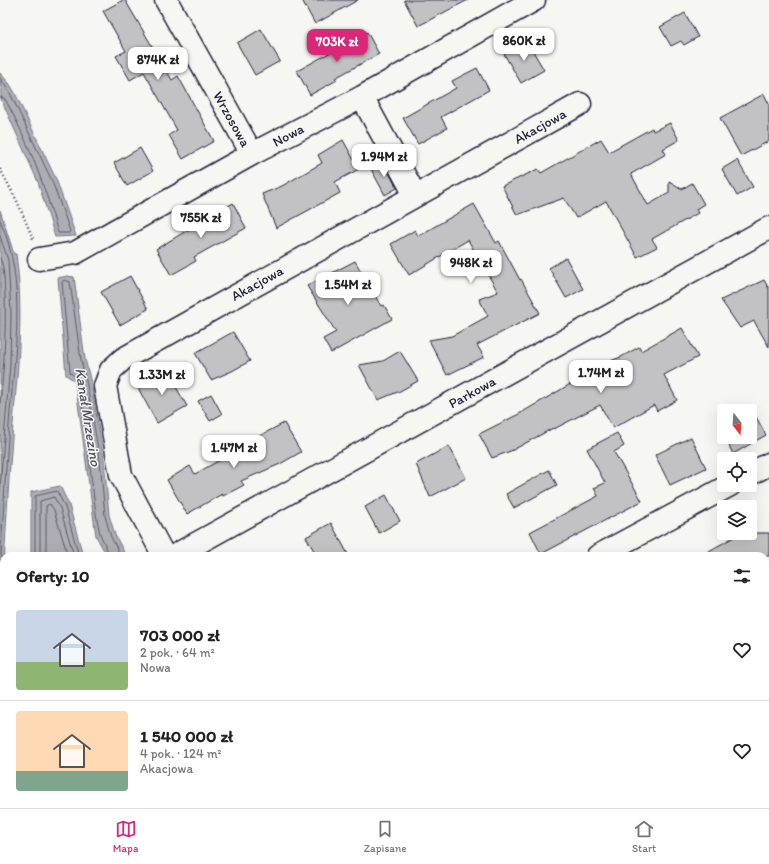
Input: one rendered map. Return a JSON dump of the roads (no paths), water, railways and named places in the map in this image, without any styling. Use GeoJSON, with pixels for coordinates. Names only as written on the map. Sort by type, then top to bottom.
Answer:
{"type":"FeatureCollection","features":[{"type":"Feature","properties":{"kind":"street","name":"Wrzosowa"},"geometry":{"type":"LineString","coordinates":[[166,0],[252,154]]}},
{"type":"Feature","properties":{"kind":"street","name":"Nowa"},"geometry":{"type":"LineString","coordinates":[[39,260],[75,253],[252,154],[362,97],[534,0]]}},
{"type":"Feature","properties":{"kind":"street"},"geometry":{"type":"LineString","coordinates":[[362,97],[415,195]]}},
{"type":"Feature","properties":{"kind":"street","name":"Akacjowa"},"geometry":{"type":"LineString","coordinates":[[162,552],[121,475],[105,386],[111,370],[123,359],[580,104]]}},
{"type":"Feature","properties":{"kind":"street","name":"Parkowa"},"geometry":{"type":"LineString","coordinates":[[181,552],[769,228]]}},
{"type":"Feature","properties":{"kind":"street"},"geometry":{"type":"LineString","coordinates":[[757,470],[769,464]]}},
{"type":"Feature","properties":{"kind":"street"},"geometry":{"type":"LineString","coordinates":[[605,552],[717,492]]}},
{"type":"Feature","properties":{"kind":"water"},"geometry":{"type":"Polygon","coordinates":[[[0,73],[14,91],[56,179],[76,236],[55,237],[38,182],[1,99],[0,73]]]}},
{"type":"Feature","properties":{"kind":"water"},"geometry":{"type":"Polygon","coordinates":[[[0,210],[14,254],[16,254],[20,297],[20,318],[5,552],[0,552],[0,210]]]}},
{"type":"Feature","properties":{"kind":"water","name":"Kanał Mrzezino"},"geometry":{"type":"Polygon","coordinates":[[[67,276],[74,277],[85,359],[91,383],[104,460],[109,515],[115,535],[124,552],[105,552],[96,536],[75,381],[66,375],[58,278],[67,276]]]}},
{"type":"Feature","properties":{"kind":"water"},"geometry":{"type":"Polygon","coordinates":[[[60,486],[69,505],[82,552],[31,552],[31,492],[60,486]]]}}]}
